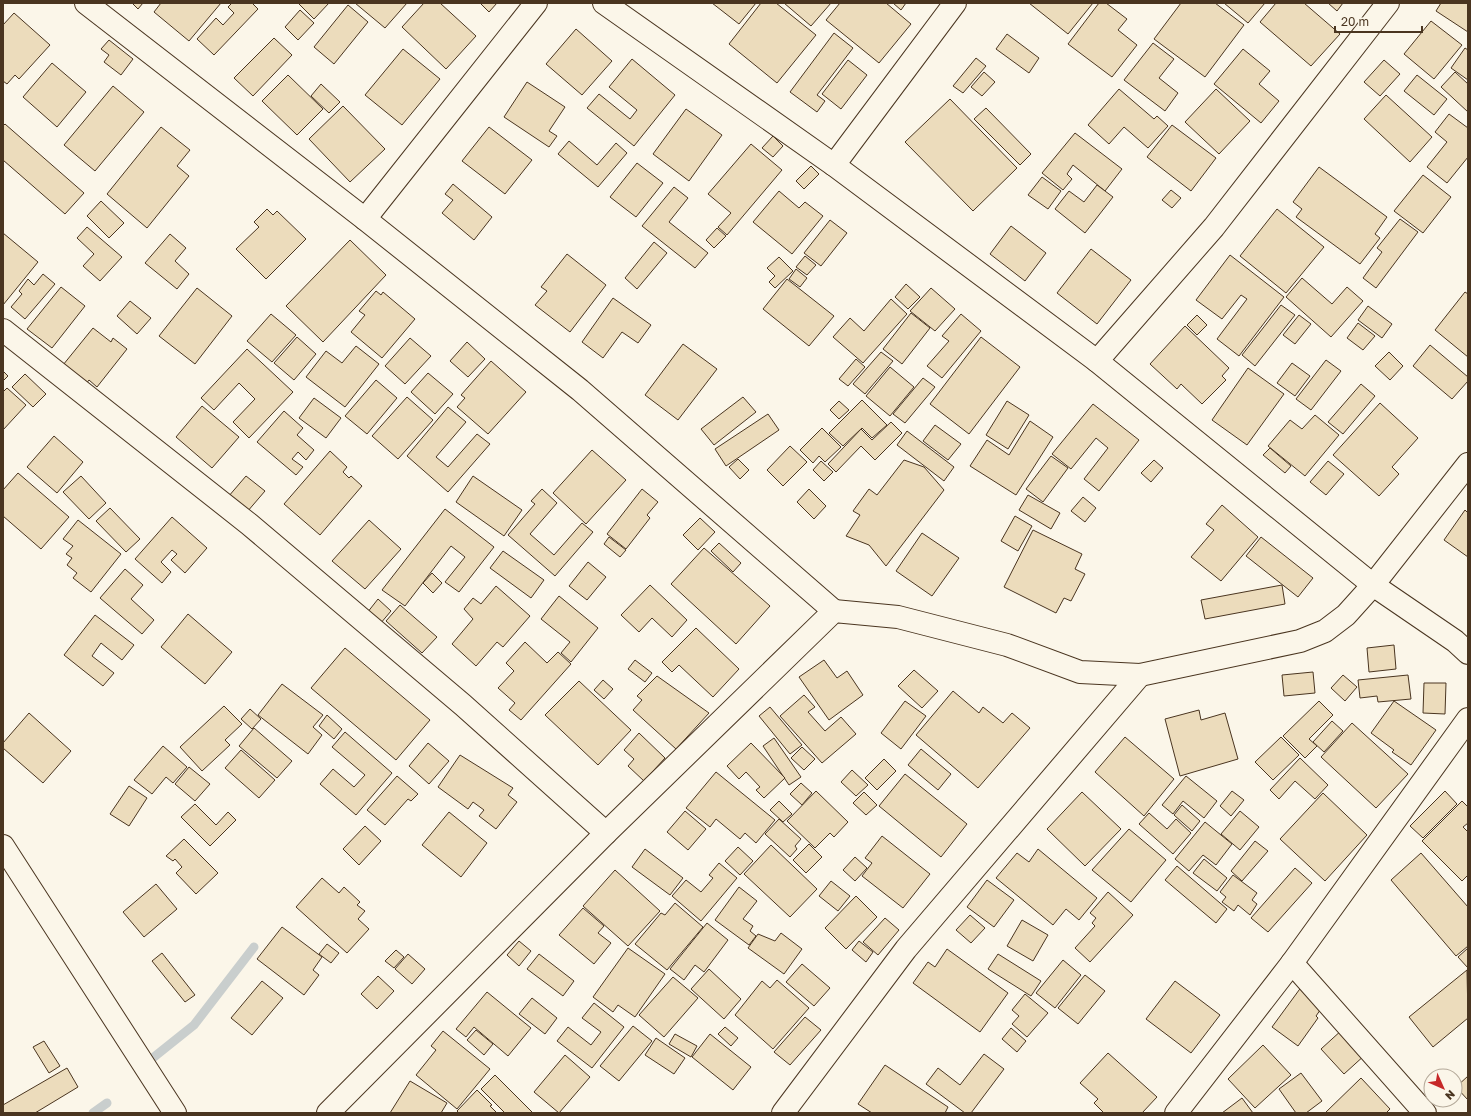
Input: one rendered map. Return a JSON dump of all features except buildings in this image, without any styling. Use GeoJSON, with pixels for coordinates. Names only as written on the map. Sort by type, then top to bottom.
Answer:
{"type":"FeatureCollection","features":[{"type":"Feature","properties":{"kind":"street"},"geometry":{"type":"LineString","coordinates":[[86,3],[365,219],[580,390],[834,610],[905,619],[1007,645],[1080,672],[1140,675],[1300,641],[1325,631],[1346,615],[1373,585],[1468,464]]}},
{"type":"Feature","properties":{"kind":"street"},"geometry":{"type":"LineString","coordinates":[[365,219],[536,3]]}},
{"type":"Feature","properties":{"kind":"street"},"geometry":{"type":"LineString","coordinates":[[604,3],[834,165],[1097,361],[1373,585],[1455,641],[1468,653]]}},
{"type":"Feature","properties":{"kind":"street"},"geometry":{"type":"LineString","coordinates":[[834,165],[955,3]]}},
{"type":"Feature","properties":{"kind":"street"},"geometry":{"type":"LineString","coordinates":[[1097,361],[1214,228],[1388,3]]}},
{"type":"Feature","properties":{"kind":"street"},"geometry":{"type":"LineString","coordinates":[[3,330],[249,524],[462,705],[606,833]]}},
{"type":"Feature","properties":{"kind":"street"},"geometry":{"type":"LineString","coordinates":[[328,1113],[606,833],[834,610]]}},
{"type":"Feature","properties":{"kind":"street"},"geometry":{"type":"LineString","coordinates":[[783,1113],[906,949],[1140,675]]}},
{"type":"Feature","properties":{"kind":"street"},"geometry":{"type":"LineString","coordinates":[[1176,1113],[1292,963],[1468,719]]}},
{"type":"Feature","properties":{"kind":"street"},"geometry":{"type":"LineString","coordinates":[[3,846],[175,1113]]}},
{"type":"Feature","properties":{"kind":"street"},"geometry":{"type":"LineString","coordinates":[[1292,963],[1425,1113]]}},
{"type":"Feature","properties":{"kind":"waterway"},"geometry":{"type":"LineString","coordinates":[[149,1061],[194,1025],[254,947]]}},
{"type":"Feature","properties":{"kind":"waterway"},"geometry":{"type":"LineString","coordinates":[[93,1113],[107,1103]]}}]}
